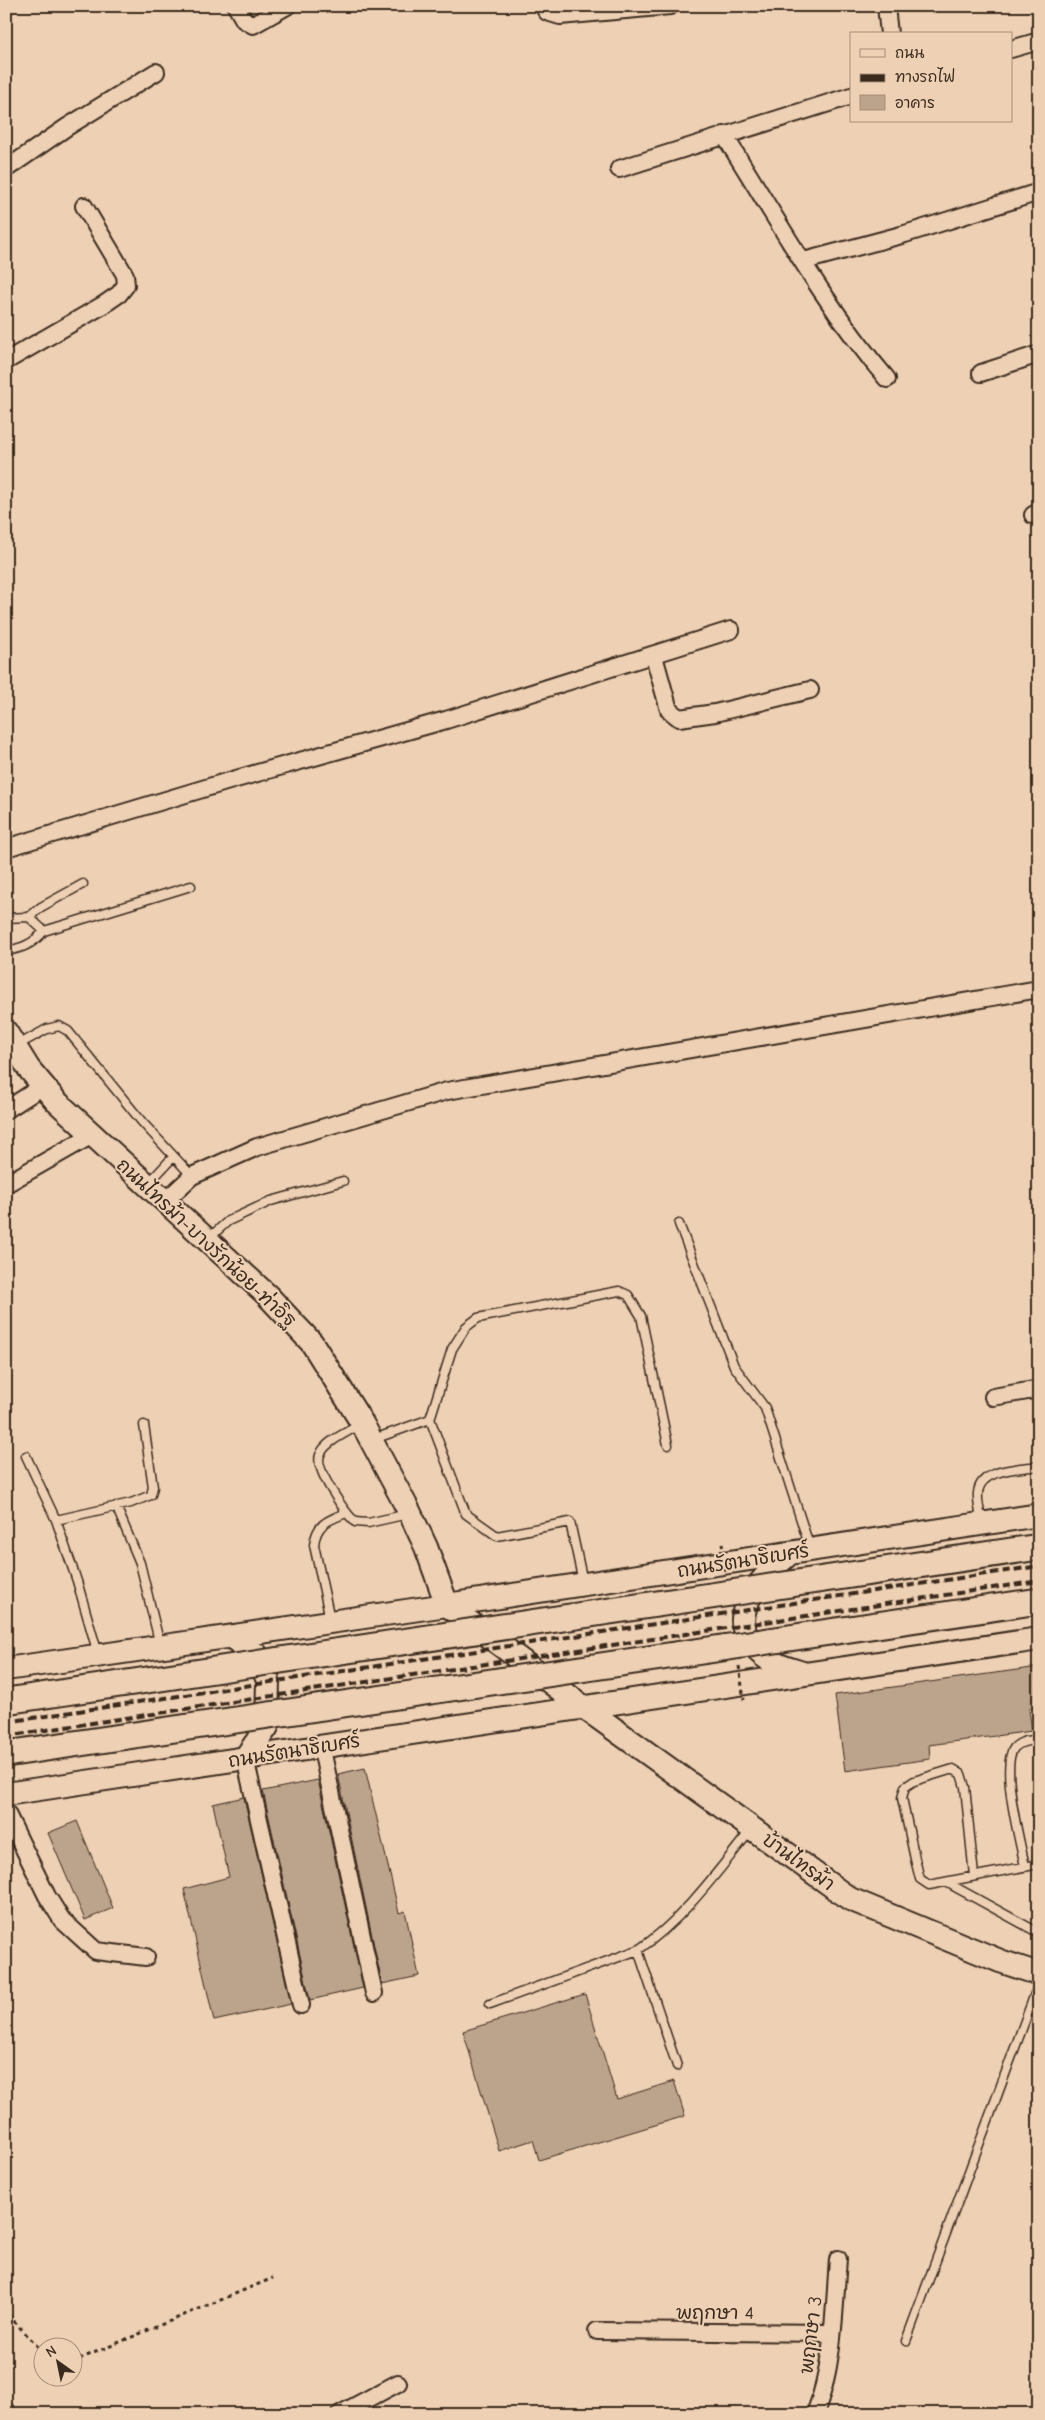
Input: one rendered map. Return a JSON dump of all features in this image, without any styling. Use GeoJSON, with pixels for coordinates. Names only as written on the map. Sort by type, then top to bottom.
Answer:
{"type":"FeatureCollection","features":[{"type":"Feature","properties":{"kind":"main road","name":"ถนนไทรม้า-บางรักน้อย-ท่าอิฐ"},"geometry":{"type":"LineString","coordinates":[[10,1040],[43,1086],[92,1136],[268,1295],[312,1343],[367,1431],[410,1513],[426,1547],[447,1605]]}},
{"type":"Feature","properties":{"kind":"main road","name":"ถนนรัตนาธิเบศร์"},"geometry":{"type":"LineString","coordinates":[[6,1669],[447,1605],[1039,1515]]}},
{"type":"Feature","properties":{"kind":"main road","name":"ถนนรัตนาธิเบศร์"},"geometry":{"type":"LineString","coordinates":[[6,1701],[1039,1547]]}},
{"type":"Feature","properties":{"kind":"main road"},"geometry":{"type":"LineString","coordinates":[[789,1554],[765,1574],[744,1604],[742,1624],[750,1643],[772,1662],[806,1675]]}},
{"type":"Feature","properties":{"kind":"main road","name":"ถนนรัตนาธิเบศร์"},"geometry":{"type":"LineString","coordinates":[[6,1754],[1039,1602]]}},
{"type":"Feature","properties":{"kind":"main road"},"geometry":{"type":"LineString","coordinates":[[447,1605],[582,1706]]}},
{"type":"Feature","properties":{"kind":"main road"},"geometry":{"type":"LineString","coordinates":[[231,1637],[256,1654],[268,1680],[266,1727],[245,1758]]}},
{"type":"Feature","properties":{"kind":"main road","name":"ถนนรัตนาธิเบศร์"},"geometry":{"type":"LineString","coordinates":[[6,1794],[320,1745],[806,1675],[1039,1639]]}},
{"type":"Feature","properties":{"kind":"main road","name":"บ้านไทรม้า"},"geometry":{"type":"LineString","coordinates":[[582,1706],[850,1899],[1000,1961],[1039,1974]]}},
{"type":"Feature","properties":{"kind":"street"},"geometry":{"type":"LineString","coordinates":[[236,6],[244,20],[253,25],[288,6]]}},
{"type":"Feature","properties":{"kind":"street"},"geometry":{"type":"LineString","coordinates":[[543,6],[547,12],[560,16],[670,6]]}},
{"type":"Feature","properties":{"kind":"street"},"geometry":{"type":"LineString","coordinates":[[886,6],[889,32]]}},
{"type":"Feature","properties":{"kind":"street"},"geometry":{"type":"LineString","coordinates":[[1012,49],[1039,40]]}},
{"type":"Feature","properties":{"kind":"street"},"geometry":{"type":"LineString","coordinates":[[6,169],[67,127],[156,72]]}},
{"type":"Feature","properties":{"kind":"street"},"geometry":{"type":"LineString","coordinates":[[620,169],[724,134],[850,96]]}},
{"type":"Feature","properties":{"kind":"street"},"geometry":{"type":"LineString","coordinates":[[724,134],[860,347],[887,379]]}},
{"type":"Feature","properties":{"kind":"street"},"geometry":{"type":"LineString","coordinates":[[804,262],[906,234],[1039,192]]}},
{"type":"Feature","properties":{"kind":"street"},"geometry":{"type":"LineString","coordinates":[[6,361],[103,305],[119,294],[126,285],[125,275],[84,206]]}},
{"type":"Feature","properties":{"kind":"street"},"geometry":{"type":"LineString","coordinates":[[981,374],[1039,354]]}},
{"type":"Feature","properties":{"kind":"street"},"geometry":{"type":"LineString","coordinates":[[6,848],[229,781],[446,720],[654,656],[731,630]]}},
{"type":"Feature","properties":{"kind":"street"},"geometry":{"type":"LineString","coordinates":[[654,656],[669,710],[679,718],[715,713],[810,690]]}},
{"type":"Feature","properties":{"kind":"street"},"geometry":{"type":"LineString","coordinates":[[164,1202],[192,1176],[257,1148],[447,1091],[1039,989]]}},
{"type":"Feature","properties":{"kind":"street"},"geometry":{"type":"LineString","coordinates":[[6,1110],[43,1086]]}},
{"type":"Feature","properties":{"kind":"street"},"geometry":{"type":"LineString","coordinates":[[6,1184],[92,1136]]}},
{"type":"Feature","properties":{"kind":"street"},"geometry":{"type":"LineString","coordinates":[[993,1397],[1039,1389]]}},
{"type":"Feature","properties":{"kind":"street"},"geometry":{"type":"LineString","coordinates":[[320,1745],[374,1993]]}},
{"type":"Feature","properties":{"kind":"street"},"geometry":{"type":"LineString","coordinates":[[245,1758],[301,2005]]}},
{"type":"Feature","properties":{"kind":"street"},"geometry":{"type":"LineString","coordinates":[[6,1812],[47,1896],[62,1920],[96,1951],[146,1957]]}},
{"type":"Feature","properties":{"kind":"street","name":"พฤกษา 3"},"geometry":{"type":"LineString","coordinates":[[815,2414],[822,2395],[832,2333],[838,2259]]}},
{"type":"Feature","properties":{"kind":"street","name":"พฤกษา 4"},"geometry":{"type":"LineString","coordinates":[[597,2331],[832,2333]]}},
{"type":"Feature","properties":{"kind":"street"},"geometry":{"type":"LineString","coordinates":[[340,2414],[398,2383]]}},
{"type":"Feature","properties":{"kind":"lane"},"geometry":{"type":"LineString","coordinates":[[6,918],[29,917],[41,907],[83,884]]}},
{"type":"Feature","properties":{"kind":"lane"},"geometry":{"type":"LineString","coordinates":[[6,951],[30,944],[44,931],[191,886]]}},
{"type":"Feature","properties":{"kind":"lane"},"geometry":{"type":"LineString","coordinates":[[29,917],[44,931]]}},
{"type":"Feature","properties":{"kind":"lane"},"geometry":{"type":"LineString","coordinates":[[10,1040],[59,1026],[68,1031],[173,1157],[192,1176]]}},
{"type":"Feature","properties":{"kind":"lane"},"geometry":{"type":"LineString","coordinates":[[146,1186],[173,1157]]}},
{"type":"Feature","properties":{"kind":"lane"},"geometry":{"type":"LineString","coordinates":[[206,1240],[228,1221],[271,1201],[343,1181]]}},
{"type":"Feature","properties":{"kind":"lane"},"geometry":{"type":"LineString","coordinates":[[679,1224],[734,1366],[765,1408],[811,1550]]}},
{"type":"Feature","properties":{"kind":"lane"},"geometry":{"type":"LineString","coordinates":[[584,1584],[570,1522],[498,1536],[466,1514],[430,1419],[452,1349],[466,1327],[478,1318],[619,1291],[628,1295],[641,1316],[668,1444]]}},
{"type":"Feature","properties":{"kind":"lane"},"geometry":{"type":"LineString","coordinates":[[410,1513],[361,1523],[356,1522],[346,1513],[318,1464],[320,1454],[326,1446],[367,1431],[430,1419]]}},
{"type":"Feature","properties":{"kind":"lane"},"geometry":{"type":"LineString","coordinates":[[56,1520],[144,1499],[150,1495],[153,1486],[144,1425]]}},
{"type":"Feature","properties":{"kind":"lane"},"geometry":{"type":"LineString","coordinates":[[26,1456],[56,1520],[77,1581],[99,1656]]}},
{"type":"Feature","properties":{"kind":"lane"},"geometry":{"type":"LineString","coordinates":[[982,1523],[978,1493],[982,1482],[994,1473],[1039,1466]]}},
{"type":"Feature","properties":{"kind":"lane"},"geometry":{"type":"LineString","coordinates":[[116,1506],[140,1563],[161,1647]]}},
{"type":"Feature","properties":{"kind":"lane"},"geometry":{"type":"LineString","coordinates":[[331,1622],[314,1545],[319,1528],[326,1520],[346,1513]]}},
{"type":"Feature","properties":{"kind":"lane"},"geometry":{"type":"LineString","coordinates":[[1025,1866],[1011,1796],[1009,1758],[1014,1748],[1026,1741],[1039,1739]]}},
{"type":"Feature","properties":{"kind":"lane"},"geometry":{"type":"LineString","coordinates":[[974,1876],[965,1787],[961,1774],[953,1769],[914,1780],[905,1787],[902,1798],[920,1879],[929,1885],[1039,1864]]}},
{"type":"Feature","properties":{"kind":"lane"},"geometry":{"type":"LineString","coordinates":[[490,2004],[638,1950],[658,1936],[685,1909],[753,1828]]}},
{"type":"Feature","properties":{"kind":"lane"},"geometry":{"type":"LineString","coordinates":[[946,1882],[1039,1933]]}},
{"type":"Feature","properties":{"kind":"lane"},"geometry":{"type":"LineString","coordinates":[[638,1950],[677,2066]]}},
{"type":"Feature","properties":{"kind":"lane"},"geometry":{"type":"LineString","coordinates":[[906,2341],[1039,1983]]}},
{"type":"Feature","properties":{"kind":"path"},"geometry":{"type":"LineString","coordinates":[[722,1543],[728,1582]]}},
{"type":"Feature","properties":{"kind":"path"},"geometry":{"type":"LineString","coordinates":[[739,1661],[744,1700]]}},
{"type":"Feature","properties":{"kind":"path"},"geometry":{"type":"LineString","coordinates":[[82,2358],[273,2278]]}},
{"type":"Feature","properties":{"kind":"path"},"geometry":{"type":"LineString","coordinates":[[6,2307],[12,2319],[32,2340]]}},
{"type":"Feature","properties":{"kind":"building"},"geometry":{"type":"Polygon","coordinates":[[[1039,1667],[1039,1707],[1029,1709],[1032,1731],[929,1745],[930,1759],[845,1771],[835,1695],[1039,1667]]]}},
{"type":"Feature","properties":{"kind":"building"},"geometry":{"type":"Polygon","coordinates":[[[365,1768],[399,1913],[405,1911],[419,1976],[382,1984],[338,1774],[365,1768]]]}},
{"type":"Feature","properties":{"kind":"building"},"geometry":{"type":"Polygon","coordinates":[[[318,1780],[363,1988],[310,2000],[263,1791],[318,1780]]]}},
{"type":"Feature","properties":{"kind":"building"},"geometry":{"type":"Polygon","coordinates":[[[244,1797],[291,2004],[214,2021],[184,1889],[229,1877],[213,1804],[244,1797]]]}},
{"type":"Feature","properties":{"kind":"building"},"geometry":{"type":"Polygon","coordinates":[[[77,1821],[113,1908],[85,1920],[48,1833],[77,1821]]]}},
{"type":"Feature","properties":{"kind":"building"},"geometry":{"type":"Polygon","coordinates":[[[585,1994],[617,2099],[674,2081],[685,2116],[539,2160],[533,2140],[499,2151],[463,2031],[585,1994]]]}},
{"type":"Feature","properties":{"kind":"railway"},"geometry":{"type":"LineString","coordinates":[[6,1722],[1039,1566]]}},
{"type":"Feature","properties":{"kind":"railway"},"geometry":{"type":"LineString","coordinates":[[6,1736],[1039,1581]]}}]}
